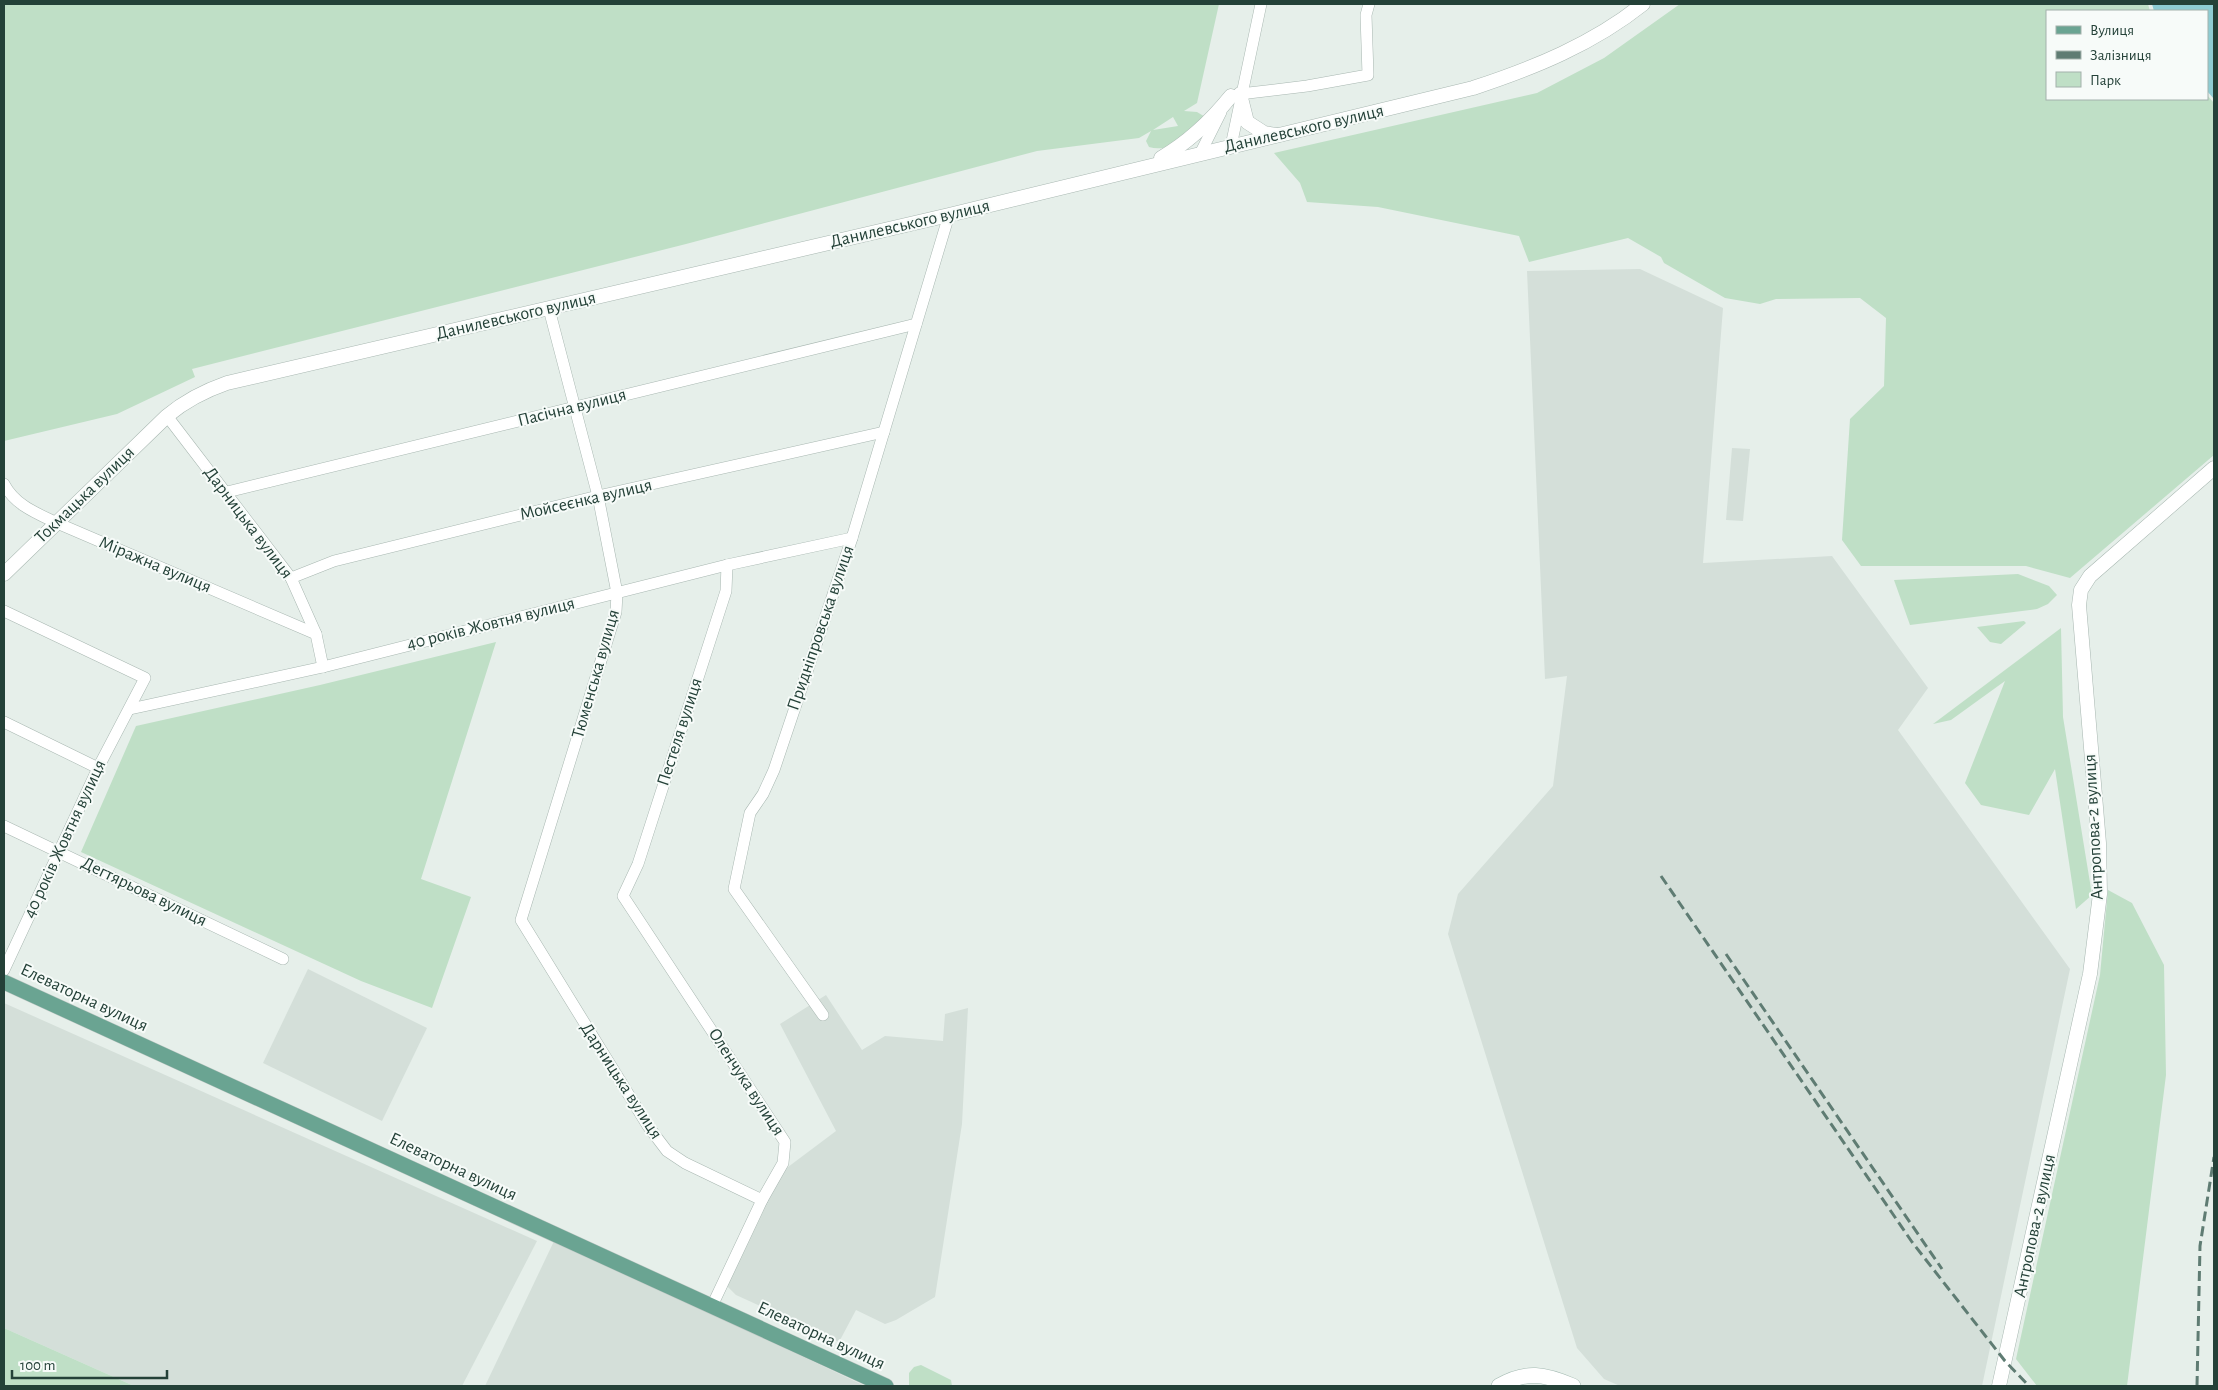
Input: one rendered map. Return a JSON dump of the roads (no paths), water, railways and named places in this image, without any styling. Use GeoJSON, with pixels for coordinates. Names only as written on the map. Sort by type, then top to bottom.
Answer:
{"type":"FeatureCollection","features":[{"type":"Feature","properties":{"kind":"main road","name":"Елеваторна вулиця"},"geometry":{"type":"LineString","coordinates":[[4,982],[886,1386]]}},
{"type":"Feature","properties":{"kind":"main road"},"geometry":{"type":"LineString","coordinates":[[1499,1386],[1520,1376],[1540,1375],[1573,1386]]}},
{"type":"Feature","properties":{"kind":"street"},"geometry":{"type":"LineString","coordinates":[[1200,154],[1235,95],[1249,57],[1261,4]]}},
{"type":"Feature","properties":{"kind":"street"},"geometry":{"type":"LineString","coordinates":[[1144,166],[1182,146],[1203,128],[1235,95],[1307,86],[1368,75],[1366,16],[1369,4]]}},
{"type":"Feature","properties":{"kind":"street","name":"Данилевського вулиця"},"geometry":{"type":"LineString","coordinates":[[167,416],[190,398],[226,383],[949,215],[1144,166],[1282,135],[1473,88],[1512,75],[1572,50],[1625,18],[1643,4]]}},
{"type":"Feature","properties":{"kind":"street"},"geometry":{"type":"LineString","coordinates":[[1235,95],[1247,122],[1264,133],[1282,135]]}},
{"type":"Feature","properties":{"kind":"street"},"geometry":{"type":"LineString","coordinates":[[1231,146],[1235,95]]}},
{"type":"Feature","properties":{"kind":"street","name":"Придніпровська вулиця"},"geometry":{"type":"LineString","coordinates":[[823,1015],[734,889],[750,813],[763,794],[774,770],[852,538],[949,215]]}},
{"type":"Feature","properties":{"kind":"street","name":"Тюменська вулиця"},"geometry":{"type":"LineString","coordinates":[[536,945],[521,920],[616,612],[617,593],[598,496],[549,309]]}},
{"type":"Feature","properties":{"kind":"street","name":"Пасічна вулиця"},"geometry":{"type":"LineString","coordinates":[[227,492],[916,324]]}},
{"type":"Feature","properties":{"kind":"street","name":"Дарницька вулиця"},"geometry":{"type":"LineString","coordinates":[[167,416],[292,578],[316,634],[323,666]]}},
{"type":"Feature","properties":{"kind":"street","name":"Токмацька вулиця"},"geometry":{"type":"LineString","coordinates":[[4,574],[167,416]]}},
{"type":"Feature","properties":{"kind":"street","name":"Мойсеєнка вулиця"},"geometry":{"type":"LineString","coordinates":[[292,578],[334,561],[598,496],[884,432]]}},
{"type":"Feature","properties":{"kind":"street","name":"Антропова-2 вулиця"},"geometry":{"type":"LineString","coordinates":[[1999,1386],[2090,974],[2100,894],[2099,843],[2079,605],[2081,590],[2090,576],[2214,468]]}},
{"type":"Feature","properties":{"kind":"street","name":"Міражна вулиця"},"geometry":{"type":"LineString","coordinates":[[4,484],[8,492],[23,507],[56,523],[316,634]]}},
{"type":"Feature","properties":{"kind":"street","name":"40 років Жовтня вулиця"},"geometry":{"type":"LineString","coordinates":[[130,710],[323,666],[727,565],[852,538]]}},
{"type":"Feature","properties":{"kind":"street","name":"Пестеля вулиця"},"geometry":{"type":"LineString","coordinates":[[623,896],[638,864],[726,591],[727,565]]}},
{"type":"Feature","properties":{"kind":"street","name":"40 років Жовтня вулиця"},"geometry":{"type":"LineString","coordinates":[[4,611],[145,678],[130,710],[98,768],[4,970]]}},
{"type":"Feature","properties":{"kind":"street"},"geometry":{"type":"LineString","coordinates":[[4,722],[98,768]]}},
{"type":"Feature","properties":{"kind":"street","name":"Дегтярьова вулиця"},"geometry":{"type":"LineString","coordinates":[[4,826],[283,959]]}},
{"type":"Feature","properties":{"kind":"street","name":"Оленчука вулиця"},"geometry":{"type":"LineString","coordinates":[[623,896],[785,1142],[783,1163],[762,1200],[712,1306]]}},
{"type":"Feature","properties":{"kind":"street","name":"Дарницька вулиця"},"geometry":{"type":"LineString","coordinates":[[536,945],[648,1126],[667,1150],[685,1163],[762,1200]]}},
{"type":"Feature","properties":{"kind":"water"},"geometry":{"type":"Polygon","coordinates":[[[2152,4],[2214,4],[2214,99],[2208,92],[2208,10],[2154,10],[2152,4]]]}},
{"type":"Feature","properties":{"kind":"railway"},"geometry":{"type":"LineString","coordinates":[[1661,876],[1912,1242],[2005,1361],[2029,1386]]}},
{"type":"Feature","properties":{"kind":"railway"},"geometry":{"type":"LineString","coordinates":[[1726,954],[1942,1269]]}},
{"type":"Feature","properties":{"kind":"railway"},"geometry":{"type":"LineString","coordinates":[[2197,1386],[2200,1246],[2214,1157]]}}]}
